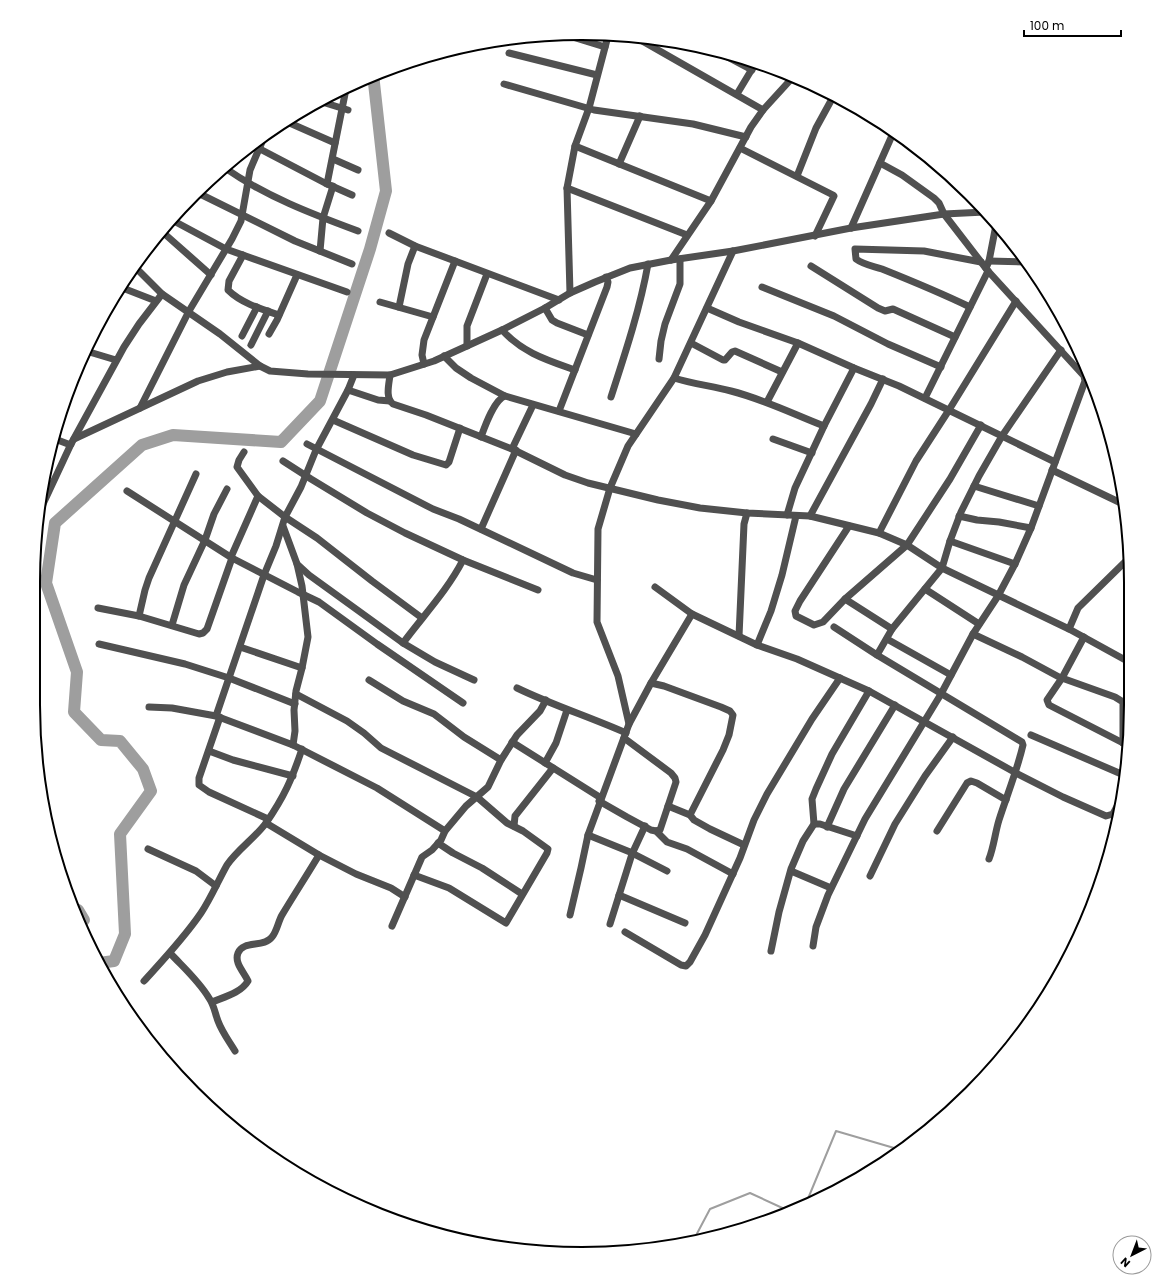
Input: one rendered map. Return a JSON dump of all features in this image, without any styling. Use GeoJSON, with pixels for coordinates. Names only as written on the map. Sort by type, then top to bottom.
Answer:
{"type":"FeatureCollection","features":[{"type":"Feature","properties":{"kind":"street"},"geometry":{"type":"LineString","coordinates":[[584,40],[605,46]]}},
{"type":"Feature","properties":{"kind":"street"},"geometry":{"type":"LineString","coordinates":[[570,294],[567,188],[575,146],[589,108],[607,41]]}},
{"type":"Feature","properties":{"kind":"street"},"geometry":{"type":"LineString","coordinates":[[649,45],[763,110]]}},
{"type":"Feature","properties":{"kind":"street"},"geometry":{"type":"LineString","coordinates":[[509,53],[597,75]]}},
{"type":"Feature","properties":{"kind":"street"},"geometry":{"type":"LineString","coordinates":[[737,94],[753,68]]}},
{"type":"Feature","properties":{"kind":"street"},"geometry":{"type":"LineString","coordinates":[[671,260],[710,201],[763,110],[789,81]]}},
{"type":"Feature","properties":{"kind":"street"},"geometry":{"type":"LineString","coordinates":[[504,84],[594,110],[693,124],[746,137]]}},
{"type":"Feature","properties":{"kind":"street"},"geometry":{"type":"LineString","coordinates":[[320,251],[323,218],[330,185],[332,159],[345,109],[346,94]]}},
{"type":"Feature","properties":{"kind":"street"},"geometry":{"type":"LineString","coordinates":[[797,176],[816,128],[831,101]]}},
{"type":"Feature","properties":{"kind":"street"},"geometry":{"type":"LineString","coordinates":[[328,104],[345,109]]}},
{"type":"Feature","properties":{"kind":"street"},"geometry":{"type":"LineString","coordinates":[[619,164],[640,116]]}},
{"type":"Feature","properties":{"kind":"street"},"geometry":{"type":"LineString","coordinates":[[292,124],[335,143]]}},
{"type":"Feature","properties":{"kind":"street"},"geometry":{"type":"LineString","coordinates":[[852,228],[891,137]]}},
{"type":"Feature","properties":{"kind":"street"},"geometry":{"type":"LineString","coordinates":[[575,146],[710,201]]}},
{"type":"Feature","properties":{"kind":"street"},"geometry":{"type":"LineString","coordinates":[[259,147],[352,195]]}},
{"type":"Feature","properties":{"kind":"street"},"geometry":{"type":"LineString","coordinates":[[140,408],[189,312],[226,249],[241,220],[247,183],[258,148]]}},
{"type":"Feature","properties":{"kind":"street"},"geometry":{"type":"LineString","coordinates":[[740,148],[834,196],[815,236]]}},
{"type":"Feature","properties":{"kind":"street"},"geometry":{"type":"LineString","coordinates":[[332,159],[358,170]]}},
{"type":"Feature","properties":{"kind":"street"},"geometry":{"type":"LineString","coordinates":[[880,163],[902,175],[939,203],[944,214],[986,266],[1083,375]]}},
{"type":"Feature","properties":{"kind":"street"},"geometry":{"type":"LineString","coordinates":[[230,171],[247,183],[323,218],[358,231]]}},
{"type":"Feature","properties":{"kind":"street"},"geometry":{"type":"LineString","coordinates":[[567,188],[687,235]]}},
{"type":"Feature","properties":{"kind":"street"},"geometry":{"type":"LineString","coordinates":[[203,195],[295,241],[352,264]]}},
{"type":"Feature","properties":{"kind":"street"},"geometry":{"type":"LineString","coordinates":[[139,271],[162,294],[220,334],[260,366],[270,371],[308,374],[390,375],[424,364],[467,346],[502,330],[570,294],[606,277],[630,268],[671,260],[733,251],[852,228],[944,214],[977,212]]}},
{"type":"Feature","properties":{"kind":"street"},"geometry":{"type":"LineString","coordinates":[[177,223],[226,249],[347,292]]}},
{"type":"Feature","properties":{"kind":"street"},"geometry":{"type":"LineString","coordinates":[[925,398],[970,307],[986,266],[994,231]]}},
{"type":"Feature","properties":{"kind":"street"},"geometry":{"type":"LineString","coordinates":[[389,234],[415,246],[558,300]]}},
{"type":"Feature","properties":{"kind":"street"},"geometry":{"type":"LineString","coordinates":[[167,236],[211,275]]}},
{"type":"Feature","properties":{"kind":"street"},"geometry":{"type":"LineString","coordinates":[[399,307],[408,264],[415,246]]}},
{"type":"Feature","properties":{"kind":"street"},"geometry":{"type":"LineString","coordinates":[[970,307],[881,268],[856,260],[855,249],[924,251],[986,266],[1020,263]]}},
{"type":"Feature","properties":{"kind":"street"},"geometry":{"type":"LineString","coordinates":[[629,724],[618,676],[596,622],[598,529],[610,488],[628,446],[674,378],[733,251]]}},
{"type":"Feature","properties":{"kind":"street"},"geometry":{"type":"LineString","coordinates":[[243,255],[229,281],[228,290],[232,294],[257,307],[279,315]]}},
{"type":"Feature","properties":{"kind":"street"},"geometry":{"type":"LineString","coordinates":[[659,359],[662,335],[680,284],[680,259]]}},
{"type":"Feature","properties":{"kind":"street"},"geometry":{"type":"LineString","coordinates":[[424,364],[422,355],[424,340],[455,261]]}},
{"type":"Feature","properties":{"kind":"street"},"geometry":{"type":"LineString","coordinates":[[611,397],[624,359],[644,286],[648,264]]}},
{"type":"Feature","properties":{"kind":"street"},"geometry":{"type":"LineString","coordinates":[[811,266],[878,308],[885,311],[893,309],[955,337]]}},
{"type":"Feature","properties":{"kind":"street"},"geometry":{"type":"LineString","coordinates":[[467,346],[467,326],[487,274]]}},
{"type":"Feature","properties":{"kind":"street"},"geometry":{"type":"LineString","coordinates":[[269,334],[296,275]]}},
{"type":"Feature","properties":{"kind":"street"},"geometry":{"type":"LineString","coordinates":[[559,411],[607,287],[608,282],[606,277]]}},
{"type":"Feature","properties":{"kind":"street"},"geometry":{"type":"LineString","coordinates":[[762,287],[834,316],[888,344],[941,367]]}},
{"type":"Feature","properties":{"kind":"street"},"geometry":{"type":"LineString","coordinates":[[126,289],[156,302]]}},
{"type":"Feature","properties":{"kind":"street"},"geometry":{"type":"LineString","coordinates":[[47,495],[73,441],[116,360],[139,324],[162,294]]}},
{"type":"Feature","properties":{"kind":"street"},"geometry":{"type":"LineString","coordinates":[[879,533],[916,461],[1016,301]]}},
{"type":"Feature","properties":{"kind":"street"},"geometry":{"type":"LineString","coordinates":[[380,302],[433,317]]}},
{"type":"Feature","properties":{"kind":"street"},"geometry":{"type":"LineString","coordinates":[[242,336],[257,307]]}},
{"type":"Feature","properties":{"kind":"street"},"geometry":{"type":"LineString","coordinates":[[545,308],[552,320],[588,335]]}},
{"type":"Feature","properties":{"kind":"street"},"geometry":{"type":"LineString","coordinates":[[707,308],[739,322],[798,343],[883,379],[1055,462]]}},
{"type":"Feature","properties":{"kind":"street"},"geometry":{"type":"LineString","coordinates":[[251,344],[268,311]]}},
{"type":"Feature","properties":{"kind":"street"},"geometry":{"type":"LineString","coordinates":[[502,330],[512,341],[528,352],[575,370]]}},
{"type":"Feature","properties":{"kind":"street"},"geometry":{"type":"LineString","coordinates":[[691,343],[723,360],[735,351],[782,372]]}},
{"type":"Feature","properties":{"kind":"street"},"geometry":{"type":"LineString","coordinates":[[767,402],[798,343]]}},
{"type":"Feature","properties":{"kind":"street"},"geometry":{"type":"LineString","coordinates":[[877,656],[892,629],[942,568],[959,516],[974,486],[1002,436],[1061,350]]}},
{"type":"Feature","properties":{"kind":"street"},"geometry":{"type":"LineString","coordinates":[[91,353],[116,360]]}},
{"type":"Feature","properties":{"kind":"street"},"geometry":{"type":"LineString","coordinates":[[444,356],[456,368],[471,378],[505,396],[636,434]]}},
{"type":"Feature","properties":{"kind":"street"},"geometry":{"type":"LineString","coordinates":[[59,440],[68,444],[198,381],[227,372],[260,366]]}},
{"type":"Feature","properties":{"kind":"street"},"geometry":{"type":"LineString","coordinates":[[787,515],[795,488],[824,426],[854,368]]}},
{"type":"Feature","properties":{"kind":"street"},"geometry":{"type":"LineString","coordinates":[[354,375],[333,420],[316,450],[285,518],[229,678],[209,750],[199,778],[199,785],[209,792],[267,821],[319,854],[364,878],[391,888],[405,897]]}},
{"type":"Feature","properties":{"kind":"street"},"geometry":{"type":"LineString","coordinates":[[390,375],[388,395],[390,401]]}},
{"type":"Feature","properties":{"kind":"street"},"geometry":{"type":"LineString","coordinates":[[674,378],[732,391],[767,402],[824,426]]}},
{"type":"Feature","properties":{"kind":"street"},"geometry":{"type":"LineString","coordinates":[[810,516],[883,379]]}},
{"type":"Feature","properties":{"kind":"street"},"geometry":{"type":"LineString","coordinates":[[813,946],[816,927],[831,888],[865,819],[941,694],[973,634],[998,596],[1015,564],[1031,528],[1085,380]]}},
{"type":"Feature","properties":{"kind":"street"},"geometry":{"type":"LineString","coordinates":[[348,390],[378,400],[390,401],[399,406],[514,449],[565,475],[610,488],[658,500],[700,508],[746,514],[810,516],[879,533],[907,546],[942,568],[1084,636],[1124,659]]}},
{"type":"Feature","properties":{"kind":"street"},"geometry":{"type":"LineString","coordinates":[[481,437],[497,402],[501,397],[505,396]]}},
{"type":"Feature","properties":{"kind":"street"},"geometry":{"type":"LineString","coordinates":[[481,529],[533,405]]}},
{"type":"Feature","properties":{"kind":"street"},"geometry":{"type":"LineString","coordinates":[[333,420],[413,455],[446,465],[449,462],[460,428]]}},
{"type":"Feature","properties":{"kind":"street"},"geometry":{"type":"LineString","coordinates":[[848,526],[800,601],[795,614],[814,625],[823,622],[845,599],[907,546],[950,479],[981,425]]}},
{"type":"Feature","properties":{"kind":"street"},"geometry":{"type":"LineString","coordinates":[[773,439],[812,453]]}},
{"type":"Feature","properties":{"kind":"street"},"geometry":{"type":"LineString","coordinates":[[307,444],[316,450],[433,509],[481,529],[573,573],[597,580]]}},
{"type":"Feature","properties":{"kind":"street"},"geometry":{"type":"LineString","coordinates":[[244,452],[237,467],[258,496],[285,518],[317,538],[422,618]]}},
{"type":"Feature","properties":{"kind":"street"},"geometry":{"type":"LineString","coordinates":[[283,461],[305,476],[374,516],[463,560],[538,590]]}},
{"type":"Feature","properties":{"kind":"street"},"geometry":{"type":"LineString","coordinates":[[1052,470],[1118,501]]}},
{"type":"Feature","properties":{"kind":"street"},"geometry":{"type":"LineString","coordinates":[[140,616],[149,578],[196,474]]}},
{"type":"Feature","properties":{"kind":"street"},"geometry":{"type":"LineString","coordinates":[[974,486],[1039,506]]}},
{"type":"Feature","properties":{"kind":"street"},"geometry":{"type":"LineString","coordinates":[[172,625],[184,585],[205,540],[214,514],[227,489]]}},
{"type":"Feature","properties":{"kind":"street"},"geometry":{"type":"LineString","coordinates":[[127,491],[232,557],[264,575],[319,602],[377,644],[463,702]]}},
{"type":"Feature","properties":{"kind":"street"},"geometry":{"type":"LineString","coordinates":[[98,608],[140,616],[199,634],[203,633],[207,629],[232,557],[258,496]]}},
{"type":"Feature","properties":{"kind":"street"},"geometry":{"type":"LineString","coordinates":[[739,636],[746,514]]}},
{"type":"Feature","properties":{"kind":"street"},"geometry":{"type":"LineString","coordinates":[[757,645],[771,612],[796,516]]}},
{"type":"Feature","properties":{"kind":"street"},"geometry":{"type":"LineString","coordinates":[[959,516],[1031,528]]}},
{"type":"Feature","properties":{"kind":"street"},"geometry":{"type":"LineString","coordinates":[[283,526],[297,564],[304,595],[308,637],[296,694],[293,745]]}},
{"type":"Feature","properties":{"kind":"street"},"geometry":{"type":"LineString","coordinates":[[950,541],[1015,564]]}},
{"type":"Feature","properties":{"kind":"street"},"geometry":{"type":"LineString","coordinates":[[403,643],[422,618],[440,598],[456,574],[463,560]]}},
{"type":"Feature","properties":{"kind":"street"},"geometry":{"type":"LineString","coordinates":[[1069,629],[1078,608],[1123,563]]}},
{"type":"Feature","properties":{"kind":"street"},"geometry":{"type":"LineString","coordinates":[[297,564],[308,575],[403,643],[435,662],[474,680]]}},
{"type":"Feature","properties":{"kind":"street"},"geometry":{"type":"LineString","coordinates":[[655,587],[692,614],[757,645],[797,660],[869,691],[1063,798],[1106,816],[1114,813]]}},
{"type":"Feature","properties":{"kind":"street"},"geometry":{"type":"LineString","coordinates":[[925,589],[979,624]]}},
{"type":"Feature","properties":{"kind":"street"},"geometry":{"type":"LineString","coordinates":[[845,599],[892,629]]}},
{"type":"Feature","properties":{"kind":"street"},"geometry":{"type":"LineString","coordinates":[[570,915],[588,835],[600,799],[629,724],[651,683],[692,614]]}},
{"type":"Feature","properties":{"kind":"street"},"geometry":{"type":"LineString","coordinates":[[834,627],[877,656],[1022,742],[1023,745],[1016,773],[994,835],[994,844],[989,859]]}},
{"type":"Feature","properties":{"kind":"street"},"geometry":{"type":"LineString","coordinates":[[973,634],[1062,678],[1121,700],[1123,702],[1124,716]]}},
{"type":"Feature","properties":{"kind":"street"},"geometry":{"type":"LineString","coordinates":[[1084,636],[1062,678],[1046,700],[1049,705],[1123,743]]}},
{"type":"Feature","properties":{"kind":"street"},"geometry":{"type":"LineString","coordinates":[[887,639],[951,675]]}},
{"type":"Feature","properties":{"kind":"street"},"geometry":{"type":"LineString","coordinates":[[99,644],[185,664],[229,678],[295,704]]}},
{"type":"Feature","properties":{"kind":"street"},"geometry":{"type":"LineString","coordinates":[[240,647],[302,668]]}},
{"type":"Feature","properties":{"kind":"street"},"geometry":{"type":"LineString","coordinates":[[625,932],[681,965],[686,966],[690,962],[705,935],[733,874],[754,820],[767,794],[812,719],[840,678]]}},
{"type":"Feature","properties":{"kind":"street"},"geometry":{"type":"LineString","coordinates":[[369,680],[403,701],[434,714],[464,737],[501,760]]}},
{"type":"Feature","properties":{"kind":"street"},"geometry":{"type":"LineString","coordinates":[[651,683],[664,686],[721,707],[730,711],[733,715],[730,735],[710,774],[700,799],[690,815]]}},
{"type":"Feature","properties":{"kind":"street"},"geometry":{"type":"LineString","coordinates":[[517,688],[567,710],[598,720],[625,735],[672,773],[676,778],[676,782],[660,830],[656,831]]}},
{"type":"Feature","properties":{"kind":"street"},"geometry":{"type":"LineString","coordinates":[[772,951],[779,912],[791,869],[803,842],[814,824],[812,799],[820,778],[832,754],[869,691]]}},
{"type":"Feature","properties":{"kind":"street"},"geometry":{"type":"LineString","coordinates":[[296,694],[347,722],[381,748],[476,797],[507,823],[514,826],[548,849],[547,854],[506,923],[449,888],[414,875]]}},
{"type":"Feature","properties":{"kind":"street"},"geometry":{"type":"LineString","coordinates":[[392,926],[422,857],[441,840],[444,831],[466,806],[488,787],[501,760],[512,742],[540,711],[546,700]]}},
{"type":"Feature","properties":{"kind":"street"},"geometry":{"type":"LineString","coordinates":[[827,827],[844,789],[894,705]]}},
{"type":"Feature","properties":{"kind":"street"},"geometry":{"type":"LineString","coordinates":[[149,707],[172,708],[218,717],[293,745],[377,788],[444,831]]}},
{"type":"Feature","properties":{"kind":"street"},"geometry":{"type":"LineString","coordinates":[[545,763],[556,743],[567,710]]}},
{"type":"Feature","properties":{"kind":"street"},"geometry":{"type":"LineString","coordinates":[[1031,735],[1119,773]]}},
{"type":"Feature","properties":{"kind":"street"},"geometry":{"type":"LineString","coordinates":[[870,876],[895,824],[925,776],[953,737]]}},
{"type":"Feature","properties":{"kind":"street"},"geometry":{"type":"LineString","coordinates":[[512,742],[600,799],[656,831],[667,842],[687,849],[733,874]]}},
{"type":"Feature","properties":{"kind":"street"},"geometry":{"type":"LineString","coordinates":[[144,980],[170,953],[201,913],[234,856],[267,821],[286,794],[302,749]]}},
{"type":"Feature","properties":{"kind":"street"},"geometry":{"type":"LineString","coordinates":[[209,750],[233,760],[293,776]]}},
{"type":"Feature","properties":{"kind":"street"},"geometry":{"type":"LineString","coordinates":[[514,826],[515,816],[553,768]]}},
{"type":"Feature","properties":{"kind":"street"},"geometry":{"type":"LineString","coordinates":[[937,831],[966,783],[971,781],[977,783],[1006,800]]}},
{"type":"Feature","properties":{"kind":"street"},"geometry":{"type":"LineString","coordinates":[[668,806],[690,815],[691,818],[744,845]]}},
{"type":"Feature","properties":{"kind":"street"},"geometry":{"type":"LineString","coordinates":[[814,824],[820,824],[857,836]]}},
{"type":"Feature","properties":{"kind":"street"},"geometry":{"type":"LineString","coordinates":[[610,924],[632,854],[645,826]]}},
{"type":"Feature","properties":{"kind":"street"},"geometry":{"type":"LineString","coordinates":[[588,835],[666,871]]}},
{"type":"Feature","properties":{"kind":"street"},"geometry":{"type":"LineString","coordinates":[[438,843],[453,853],[482,868],[522,894]]}},
{"type":"Feature","properties":{"kind":"street"},"geometry":{"type":"LineString","coordinates":[[148,849],[196,871],[216,886]]}},
{"type":"Feature","properties":{"kind":"street"},"geometry":{"type":"LineString","coordinates":[[212,1002],[239,990],[248,981],[237,961],[239,950],[243,947],[266,942],[271,938],[281,916],[319,854]]}},
{"type":"Feature","properties":{"kind":"street"},"geometry":{"type":"LineString","coordinates":[[791,871],[831,888]]}},
{"type":"Feature","properties":{"kind":"street"},"geometry":{"type":"LineString","coordinates":[[619,895],[686,923]]}},
{"type":"Feature","properties":{"kind":"street"},"geometry":{"type":"LineString","coordinates":[[170,953],[198,983],[212,1002],[222,1030],[235,1051]]}},
{"type":"Feature","properties":{"kind":"waterway"},"geometry":{"type":"LineString","coordinates":[[105,962],[114,961],[125,934],[120,834],[151,791],[143,769],[120,741],[101,740],[74,712],[77,672],[46,583],[55,523],[142,445],[173,435],[281,442],[320,401],[370,249],[386,191],[374,82]]}},
{"type":"Feature","properties":{"kind":"waterway"},"geometry":{"type":"LineString","coordinates":[[809,1197],[836,1131],[894,1148]]}},
{"type":"Feature","properties":{"kind":"waterway"},"geometry":{"type":"LineString","coordinates":[[696,1235],[710,1209],[750,1193],[783,1208]]}}]}
